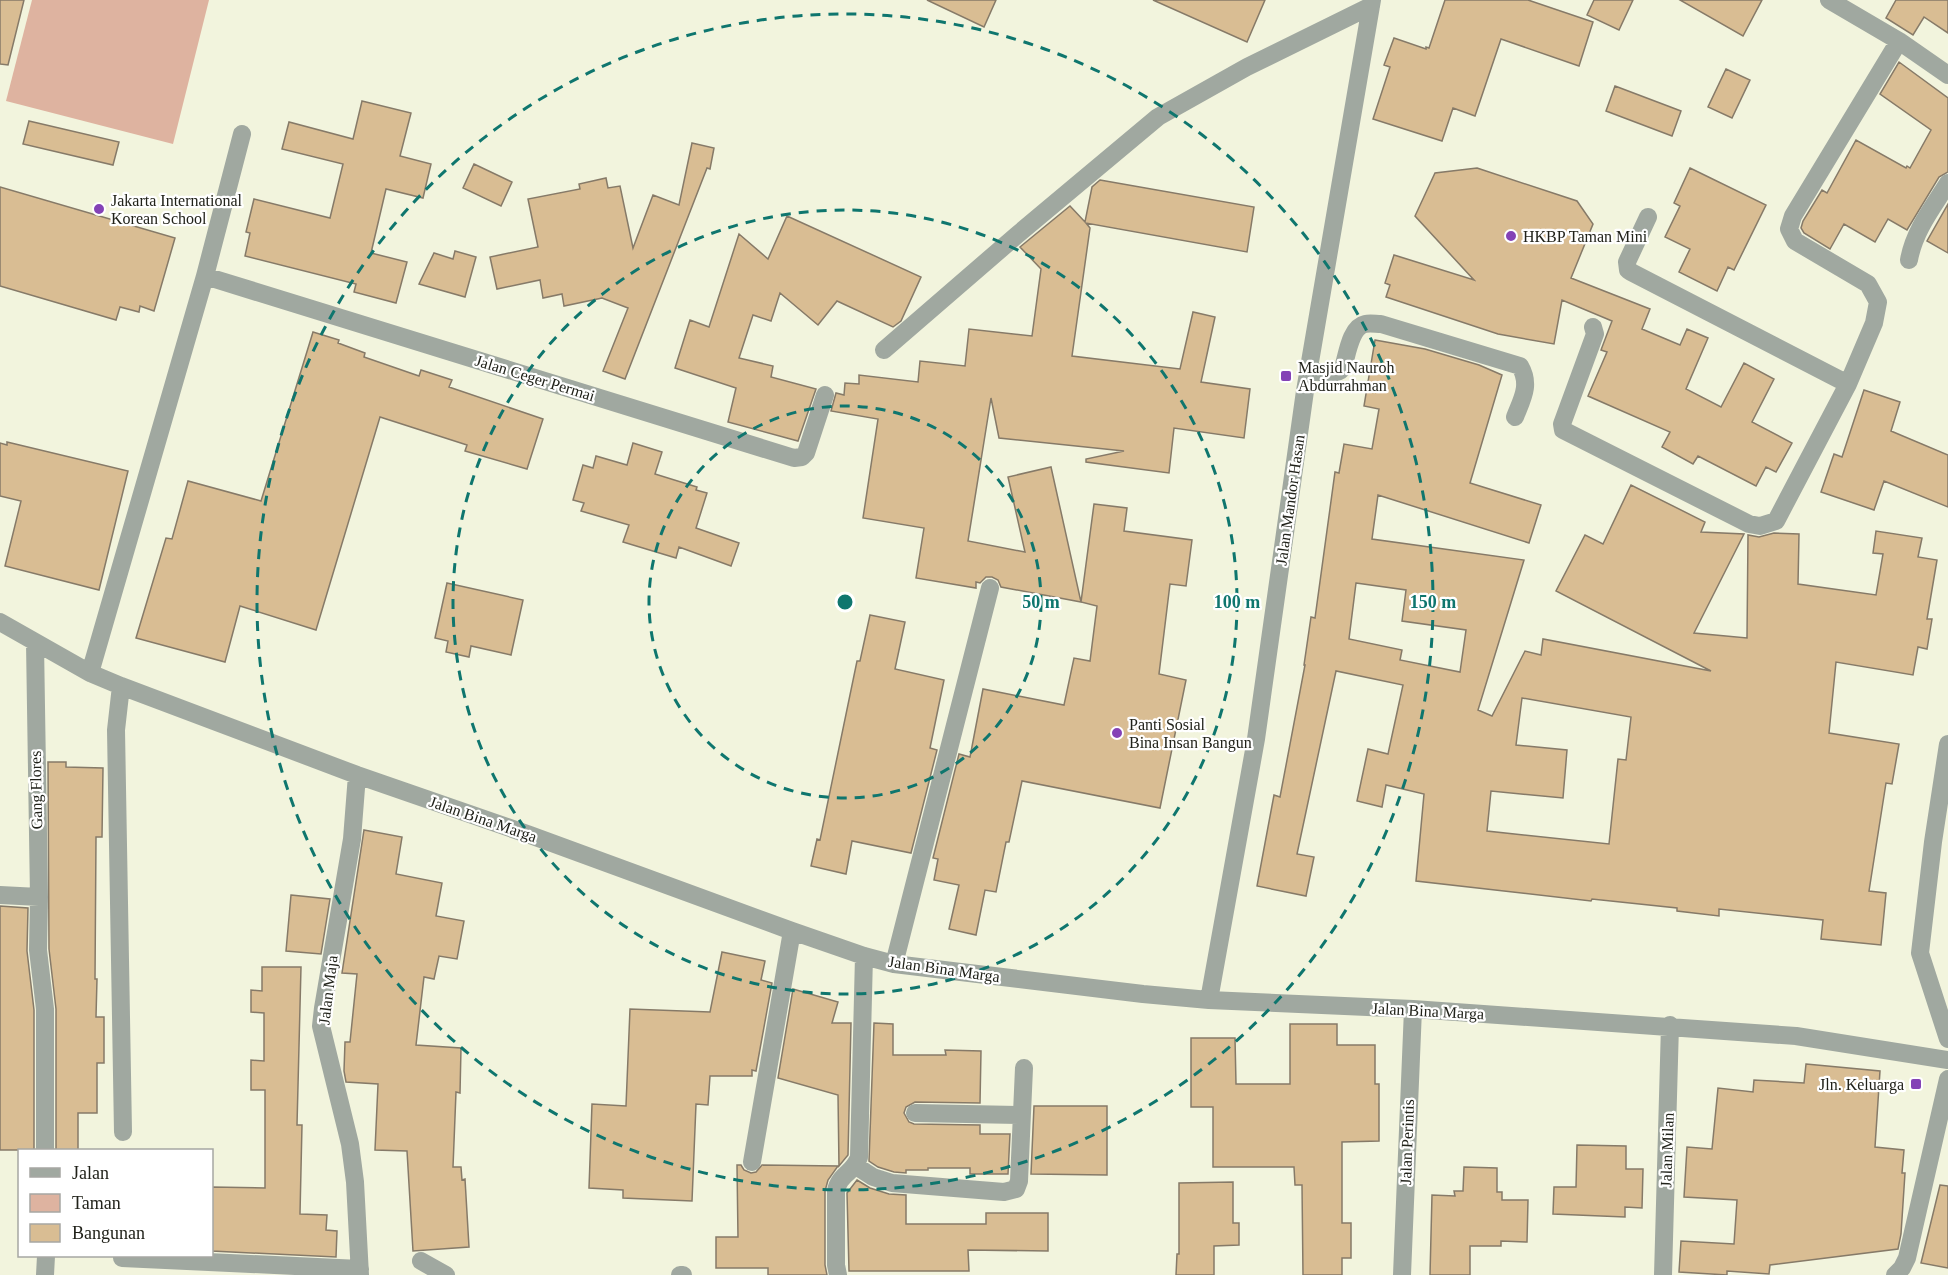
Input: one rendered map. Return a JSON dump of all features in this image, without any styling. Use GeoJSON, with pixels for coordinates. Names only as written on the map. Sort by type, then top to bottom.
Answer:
{"type":"FeatureCollection","features":[{"type":"Feature","properties":{"kind":"street"},"geometry":{"type":"LineString","coordinates":[[1829,0],[1899,40],[1948,75]]}},
{"type":"Feature","properties":{"kind":"street"},"geometry":{"type":"LineString","coordinates":[[884,350],[1158,117],[1247,67],[1372,3]]}},
{"type":"Feature","properties":{"kind":"street","name":"Jalan Mandor Hasan"},"geometry":{"type":"LineString","coordinates":[[1209,1000],[1256,740],[1308,370],[1372,3]]}},
{"type":"Feature","properties":{"kind":"street"},"geometry":{"type":"LineString","coordinates":[[1593,327],[1595,334],[1562,424],[1563,430],[1754,526],[1770,524],[1779,517],[1848,384],[1874,323],[1878,302],[1868,284],[1795,242],[1789,230],[1793,216],[1899,40]]}},
{"type":"Feature","properties":{"kind":"street"},"geometry":{"type":"LineString","coordinates":[[90,673],[205,276],[242,134]]}},
{"type":"Feature","properties":{"kind":"street"},"geometry":{"type":"LineString","coordinates":[[1909,260],[1912,245],[1924,221],[1948,183]]}},
{"type":"Feature","properties":{"kind":"street"},"geometry":{"type":"LineString","coordinates":[[1648,217],[1627,262],[1628,270],[1848,384]]}},
{"type":"Feature","properties":{"kind":"street","name":"Jalan Ceger Permai"},"geometry":{"type":"LineString","coordinates":[[205,276],[794,458],[802,457],[806,453],[825,395]]}},
{"type":"Feature","properties":{"kind":"street"},"geometry":{"type":"LineString","coordinates":[[1308,370],[1335,374],[1340,372],[1358,327],[1365,324],[1381,324],[1520,366],[1526,376],[1526,387],[1515,417]]}},
{"type":"Feature","properties":{"kind":"street"},"geometry":{"type":"LineString","coordinates":[[894,964],[990,588]]}},
{"type":"Feature","properties":{"kind":"street","name":"Jalan Bina Marga"},"geometry":{"type":"LineString","coordinates":[[0,622],[90,673],[121,686],[357,775],[530,835],[792,931],[894,964],[1209,1000],[1413,1009],[1670,1025],[1796,1036],[1948,1060]]}},
{"type":"Feature","properties":{"kind":"street","name":"Gang Flores"},"geometry":{"type":"LineString","coordinates":[[34,643],[38,950],[45,1009],[45,1149]]}},
{"type":"Feature","properties":{"kind":"street"},"geometry":{"type":"LineString","coordinates":[[121,686],[116,730],[123,1131]]}},
{"type":"Feature","properties":{"kind":"street"},"geometry":{"type":"LineString","coordinates":[[1948,744],[1933,842],[1920,953],[1948,1039]]}},
{"type":"Feature","properties":{"kind":"street","name":"Jalan Maja"},"geometry":{"type":"LineString","coordinates":[[357,775],[352,839],[321,1026],[350,1144],[355,1182],[360,1272]]}},
{"type":"Feature","properties":{"kind":"street"},"geometry":{"type":"LineString","coordinates":[[0,895],[39,897]]}},
{"type":"Feature","properties":{"kind":"street"},"geometry":{"type":"LineString","coordinates":[[752,1162],[792,931]]}},
{"type":"Feature","properties":{"kind":"street"},"geometry":{"type":"LineString","coordinates":[[838,1275],[836,1265],[837,1182],[856,1166],[859,1157],[864,956]]}},
{"type":"Feature","properties":{"kind":"street","name":"Jalan Perintis"},"geometry":{"type":"LineString","coordinates":[[1402,1275],[1413,1009]]}},
{"type":"Feature","properties":{"kind":"street","name":"Jalan Milan"},"geometry":{"type":"LineString","coordinates":[[1663,1275],[1670,1025]]}},
{"type":"Feature","properties":{"kind":"street"},"geometry":{"type":"LineString","coordinates":[[856,1166],[873,1177],[892,1183],[1004,1192],[1016,1189],[1019,1181],[1024,1068]]}},
{"type":"Feature","properties":{"kind":"street"},"geometry":{"type":"LineString","coordinates":[[1895,1275],[1907,1258],[1948,1078]]}},
{"type":"Feature","properties":{"kind":"street"},"geometry":{"type":"LineString","coordinates":[[915,1113],[1021,1115]]}},
{"type":"Feature","properties":{"kind":"street"},"geometry":{"type":"LineString","coordinates":[[45,1257],[45,1275]]}},
{"type":"Feature","properties":{"kind":"street"},"geometry":{"type":"LineString","coordinates":[[122,1258],[360,1272]]}},
{"type":"Feature","properties":{"kind":"street"},"geometry":{"type":"LineString","coordinates":[[422,1261],[447,1275]]}},
{"type":"Feature","properties":{"kind":"green space"},"geometry":{"type":"Polygon","coordinates":[[[32,0],[209,0],[173,144],[6,101],[32,0]]]}},
{"type":"Feature","properties":{"kind":"building"},"geometry":{"type":"Polygon","coordinates":[[[0,0],[24,0],[8,65],[0,64],[0,0]]]}},
{"type":"Feature","properties":{"kind":"building"},"geometry":{"type":"Polygon","coordinates":[[[927,0],[996,0],[984,27],[927,0]]]}},
{"type":"Feature","properties":{"kind":"building"},"geometry":{"type":"Polygon","coordinates":[[[1153,0],[1265,0],[1247,42],[1153,0]]]}},
{"type":"Feature","properties":{"kind":"building"},"geometry":{"type":"Polygon","coordinates":[[[1445,0],[1528,0],[1593,22],[1579,66],[1501,39],[1475,116],[1453,108],[1442,141],[1373,119],[1390,67],[1384,65],[1394,38],[1429,48],[1445,0]]]}},
{"type":"Feature","properties":{"kind":"building"},"geometry":{"type":"Polygon","coordinates":[[[1594,0],[1633,0],[1619,30],[1587,15],[1594,0]]]}},
{"type":"Feature","properties":{"kind":"building"},"geometry":{"type":"Polygon","coordinates":[[[1680,0],[1762,0],[1743,36],[1680,0]]]}},
{"type":"Feature","properties":{"kind":"building"},"geometry":{"type":"Polygon","coordinates":[[[1896,0],[1948,0],[1948,33],[1924,17],[1913,35],[1886,18],[1896,0]]]}},
{"type":"Feature","properties":{"kind":"building"},"geometry":{"type":"Polygon","coordinates":[[[1899,62],[1948,98],[1948,172],[1939,177],[1907,230],[1888,219],[1875,242],[1844,224],[1830,249],[1804,233],[1801,228],[1822,190],[1827,193],[1856,140],[1906,168],[1907,166],[1910,168],[1931,130],[1880,94],[1899,62]]]}},
{"type":"Feature","properties":{"kind":"building"},"geometry":{"type":"Polygon","coordinates":[[[1726,69],[1750,80],[1732,118],[1708,107],[1726,69]]]}},
{"type":"Feature","properties":{"kind":"building"},"geometry":{"type":"Polygon","coordinates":[[[1615,86],[1681,111],[1672,136],[1606,111],[1615,86]]]}},
{"type":"Feature","properties":{"kind":"building"},"geometry":{"type":"Polygon","coordinates":[[[362,101],[411,113],[400,156],[431,164],[423,198],[386,189],[371,253],[407,262],[396,303],[354,292],[356,284],[245,256],[250,233],[246,232],[254,199],[330,218],[343,164],[282,149],[289,122],[353,139],[362,101]]]}},
{"type":"Feature","properties":{"kind":"building"},"geometry":{"type":"Polygon","coordinates":[[[29,121],[119,142],[113,165],[23,144],[29,121]]]}},
{"type":"Feature","properties":{"kind":"building"},"geometry":{"type":"Polygon","coordinates":[[[692,143],[714,148],[710,169],[707,168],[625,379],[603,371],[628,308],[602,298],[564,306],[562,294],[543,298],[540,280],[497,289],[490,257],[538,247],[528,199],[580,189],[579,184],[606,178],[608,188],[620,186],[633,248],[653,195],[679,205],[692,143]]]}},
{"type":"Feature","properties":{"kind":"building"},"geometry":{"type":"Polygon","coordinates":[[[474,164],[512,182],[501,206],[463,188],[474,164]]]}},
{"type":"Feature","properties":{"kind":"building"},"geometry":{"type":"Polygon","coordinates":[[[1477,168],[1577,201],[1593,224],[1571,278],[1650,309],[1642,329],[1680,345],[1687,329],[1708,338],[1686,389],[1721,407],[1744,363],[1774,379],[1752,422],[1792,443],[1776,472],[1766,467],[1756,486],[1698,456],[1693,464],[1662,447],[1670,432],[1588,396],[1607,352],[1601,350],[1612,321],[1562,300],[1554,344],[1498,334],[1386,297],[1390,285],[1385,283],[1394,255],[1474,280],[1415,216],[1435,173],[1477,168]]]}},
{"type":"Feature","properties":{"kind":"building"},"geometry":{"type":"Polygon","coordinates":[[[1690,168],[1766,205],[1734,270],[1728,267],[1717,291],[1679,272],[1690,249],[1665,237],[1680,206],[1674,203],[1690,168]]]}},
{"type":"Feature","properties":{"kind":"building"},"geometry":{"type":"Polygon","coordinates":[[[1100,180],[1254,207],[1247,252],[1086,223],[1090,228],[1072,356],[1180,369],[1193,312],[1215,317],[1201,382],[1250,389],[1244,438],[1174,428],[1169,473],[1086,462],[1086,459],[1124,451],[999,438],[991,398],[968,541],[1025,552],[1008,477],[1051,467],[1081,602],[1001,587],[998,580],[992,577],[986,577],[980,583],[976,582],[976,588],[916,578],[924,528],[863,518],[878,419],[831,411],[836,393],[844,395],[845,383],[859,384],[859,375],[918,382],[920,361],[965,366],[969,329],[1032,336],[1041,269],[1020,247],[1070,206],[1085,222],[1092,187],[1100,180]]]}},
{"type":"Feature","properties":{"kind":"building"},"geometry":{"type":"Polygon","coordinates":[[[0,187],[175,238],[154,311],[140,306],[139,312],[120,307],[116,320],[0,286],[0,187]]]}},
{"type":"Feature","properties":{"kind":"building"},"geometry":{"type":"Polygon","coordinates":[[[1948,204],[1948,253],[1927,241],[1948,204]]]}},
{"type":"Feature","properties":{"kind":"building"},"geometry":{"type":"Polygon","coordinates":[[[787,216],[921,277],[901,321],[893,327],[837,301],[818,325],[780,293],[771,321],[753,315],[739,358],[773,366],[771,377],[816,389],[798,441],[728,422],[736,388],[675,368],[690,320],[709,327],[739,234],[768,259],[787,216]]]}},
{"type":"Feature","properties":{"kind":"building"},"geometry":{"type":"Polygon","coordinates":[[[455,251],[476,257],[465,297],[419,284],[434,253],[453,259],[455,251]]]}},
{"type":"Feature","properties":{"kind":"building"},"geometry":{"type":"Polygon","coordinates":[[[313,332],[339,340],[338,343],[365,353],[364,357],[419,376],[421,370],[452,380],[449,387],[543,419],[527,469],[465,451],[467,445],[380,417],[316,630],[240,606],[225,662],[136,638],[166,538],[172,539],[188,481],[261,501],[313,332]]]}},
{"type":"Feature","properties":{"kind":"building"},"geometry":{"type":"Polygon","coordinates":[[[1375,340],[1425,349],[1479,365],[1502,375],[1470,483],[1541,505],[1529,543],[1378,495],[1372,539],[1524,560],[1478,710],[1492,716],[1525,651],[1541,655],[1543,639],[1711,671],[1556,591],[1585,535],[1603,544],[1631,485],[1705,522],[1701,532],[1744,534],[1694,633],[1747,638],[1748,535],[1759,537],[1774,533],[1799,534],[1798,584],[1876,595],[1883,554],[1873,553],[1876,531],[1922,538],[1918,557],[1937,560],[1927,619],[1932,619],[1927,649],[1918,647],[1913,675],[1836,662],[1829,733],[1899,744],[1892,784],[1886,783],[1869,891],[1886,893],[1881,945],[1821,939],[1823,920],[1719,909],[1719,916],[1677,911],[1677,908],[1592,899],[1591,901],[1416,881],[1424,794],[1386,785],[1382,807],[1357,801],[1368,749],[1388,754],[1403,685],[1336,671],[1297,854],[1314,857],[1306,896],[1257,886],[1274,795],[1280,797],[1305,665],[1311,617],[1315,618],[1335,472],[1339,473],[1344,444],[1372,449],[1379,409],[1364,406],[1375,340]],[[1356,583],[1349,639],[1402,650],[1400,660],[1460,672],[1466,630],[1402,621],[1406,590],[1356,583]],[[1522,698],[1516,745],[1567,750],[1563,798],[1491,791],[1487,831],[1609,844],[1618,759],[1626,760],[1631,717],[1522,698]]]}},
{"type":"Feature","properties":{"kind":"building"},"geometry":{"type":"Polygon","coordinates":[[[1864,390],[1900,402],[1891,431],[1948,455],[1948,507],[1884,481],[1874,510],[1821,492],[1834,454],[1842,457],[1864,390]]]}},
{"type":"Feature","properties":{"kind":"building"},"geometry":{"type":"Polygon","coordinates":[[[7,442],[128,471],[99,590],[5,566],[21,501],[0,496],[0,443],[7,445],[7,442]]]}},
{"type":"Feature","properties":{"kind":"building"},"geometry":{"type":"Polygon","coordinates":[[[633,443],[662,452],[655,474],[697,487],[696,490],[707,493],[696,528],[739,543],[731,566],[679,547],[676,558],[623,542],[629,525],[581,511],[584,503],[573,500],[583,465],[593,468],[596,456],[627,465],[633,443]]]}},
{"type":"Feature","properties":{"kind":"building"},"geometry":{"type":"Polygon","coordinates":[[[1094,504],[1127,508],[1124,531],[1192,540],[1186,586],[1170,584],[1159,674],[1186,680],[1160,808],[1022,781],[996,892],[985,890],[976,935],[949,929],[959,885],[934,880],[938,859],[933,858],[959,754],[970,757],[983,689],[1064,705],[1074,658],[1090,661],[1097,606],[1081,602],[1094,504]]]}},
{"type":"Feature","properties":{"kind":"building"},"geometry":{"type":"Polygon","coordinates":[[[447,583],[523,600],[511,655],[471,646],[469,657],[446,652],[448,641],[435,638],[447,583]]]}},
{"type":"Feature","properties":{"kind":"building"},"geometry":{"type":"Polygon","coordinates":[[[870,615],[905,622],[895,669],[944,680],[930,748],[937,750],[911,853],[852,841],[846,874],[811,866],[817,839],[820,840],[857,661],[860,661],[870,615]]]}},
{"type":"Feature","properties":{"kind":"building"},"geometry":{"type":"Polygon","coordinates":[[[48,762],[66,762],[66,767],[103,768],[102,837],[96,837],[95,979],[97,979],[96,1017],[104,1017],[104,1063],[97,1063],[97,1113],[78,1113],[78,1149],[56,1149],[56,1009],[49,949],[48,762]]]}},
{"type":"Feature","properties":{"kind":"building"},"geometry":{"type":"Polygon","coordinates":[[[364,830],[402,837],[396,874],[442,883],[436,916],[464,921],[457,959],[439,956],[434,979],[424,977],[416,1045],[461,1048],[460,1093],[456,1092],[453,1167],[461,1167],[462,1180],[465,1179],[469,1247],[413,1251],[407,1151],[375,1150],[378,1084],[346,1082],[345,1042],[350,1042],[357,974],[342,973],[364,830]]]}},
{"type":"Feature","properties":{"kind":"building"},"geometry":{"type":"Polygon","coordinates":[[[291,895],[330,899],[321,954],[286,951],[291,895]]]}},
{"type":"Feature","properties":{"kind":"building"},"geometry":{"type":"Polygon","coordinates":[[[0,906],[28,908],[27,951],[34,1010],[34,1149],[0,1150],[0,906]]]}},
{"type":"Feature","properties":{"kind":"building"},"geometry":{"type":"Polygon","coordinates":[[[722,952],[765,961],[761,980],[772,983],[756,1071],[752,1070],[752,1076],[710,1076],[708,1105],[696,1104],[692,1201],[623,1198],[623,1190],[589,1188],[592,1104],[626,1106],[630,1009],[710,1012],[722,952]]]}},
{"type":"Feature","properties":{"kind":"building"},"geometry":{"type":"Polygon","coordinates":[[[262,967],[301,967],[297,1125],[302,1125],[300,1214],[327,1215],[326,1230],[337,1231],[336,1257],[213,1251],[213,1187],[265,1188],[265,1090],[251,1090],[251,1060],[264,1061],[264,1013],[251,1012],[251,990],[262,991],[262,967]]]}},
{"type":"Feature","properties":{"kind":"building"},"geometry":{"type":"Polygon","coordinates":[[[793,989],[838,1002],[832,1023],[851,1023],[848,1155],[839,1166],[838,1095],[778,1078],[793,989]]]}},
{"type":"Feature","properties":{"kind":"building"},"geometry":{"type":"Polygon","coordinates":[[[874,1023],[893,1024],[893,1055],[946,1055],[945,1050],[981,1051],[980,1103],[915,1102],[906,1107],[904,1113],[909,1122],[914,1124],[980,1125],[980,1134],[1010,1134],[1008,1174],[970,1174],[970,1168],[928,1168],[928,1170],[906,1170],[906,1173],[894,1172],[878,1167],[869,1161],[874,1023]]]}},
{"type":"Feature","properties":{"kind":"building"},"geometry":{"type":"Polygon","coordinates":[[[1290,1024],[1337,1024],[1337,1045],[1375,1045],[1375,1084],[1379,1084],[1379,1141],[1342,1142],[1342,1223],[1351,1223],[1351,1258],[1342,1258],[1342,1275],[1303,1275],[1302,1185],[1295,1185],[1294,1167],[1213,1167],[1213,1107],[1191,1107],[1191,1038],[1235,1038],[1236,1084],[1290,1084],[1290,1024]]]}},
{"type":"Feature","properties":{"kind":"building"},"geometry":{"type":"Polygon","coordinates":[[[1806,1064],[1880,1071],[1875,1147],[1904,1150],[1902,1173],[1905,1173],[1898,1249],[1770,1265],[1769,1274],[1727,1271],[1727,1275],[1679,1272],[1681,1241],[1734,1244],[1737,1200],[1684,1197],[1687,1147],[1712,1149],[1718,1088],[1753,1092],[1754,1080],[1804,1083],[1806,1064]]]}},
{"type":"Feature","properties":{"kind":"building"},"geometry":{"type":"Polygon","coordinates":[[[1034,1106],[1107,1106],[1107,1175],[1031,1174],[1034,1106]]]}},
{"type":"Feature","properties":{"kind":"building"},"geometry":{"type":"Polygon","coordinates":[[[1577,1145],[1626,1146],[1626,1169],[1643,1169],[1642,1208],[1625,1207],[1625,1217],[1553,1214],[1554,1187],[1576,1187],[1577,1145]]]}},
{"type":"Feature","properties":{"kind":"building"},"geometry":{"type":"Polygon","coordinates":[[[737,1165],[741,1165],[744,1170],[751,1173],[756,1172],[762,1165],[838,1166],[828,1180],[825,1191],[827,1275],[768,1275],[768,1268],[716,1268],[716,1237],[738,1237],[737,1165]]]}},
{"type":"Feature","properties":{"kind":"building"},"geometry":{"type":"Polygon","coordinates":[[[1464,1167],[1497,1168],[1497,1192],[1502,1192],[1502,1200],[1528,1200],[1527,1242],[1501,1241],[1501,1246],[1470,1246],[1470,1275],[1430,1275],[1432,1195],[1455,1196],[1454,1191],[1463,1191],[1464,1167]]]}},
{"type":"Feature","properties":{"kind":"building"},"geometry":{"type":"Polygon","coordinates":[[[857,1180],[870,1188],[889,1194],[906,1195],[906,1224],[986,1224],[986,1213],[1048,1213],[1048,1251],[968,1250],[969,1271],[849,1271],[847,1193],[857,1180]]]}},
{"type":"Feature","properties":{"kind":"building"},"geometry":{"type":"Polygon","coordinates":[[[1233,1182],[1233,1223],[1239,1223],[1239,1245],[1214,1246],[1214,1275],[1176,1275],[1177,1254],[1179,1254],[1179,1183],[1233,1182]]]}},
{"type":"Feature","properties":{"kind":"building"},"geometry":{"type":"Polygon","coordinates":[[[1940,1185],[1948,1186],[1948,1268],[1921,1263],[1940,1185]]]}},
{"type":"Feature","properties":{"kind":"place","name":"Jakarta International Korean School"},"geometry":{"type":"Point","coordinates":[99,209]}},
{"type":"Feature","properties":{"kind":"place","name":"HKBP Taman Mini"},"geometry":{"type":"Point","coordinates":[1511,236]}},
{"type":"Feature","properties":{"kind":"place","name":"Masjid Nauroh Abdurrahman"},"geometry":{"type":"Point","coordinates":[1286,376]}},
{"type":"Feature","properties":{"kind":"place","name":"Panti Sosial Bina Insan Bangun"},"geometry":{"type":"Point","coordinates":[1117,733]}},
{"type":"Feature","properties":{"kind":"place","name":"Jln. Keluarga"},"geometry":{"type":"Point","coordinates":[1916,1084]}}]}
